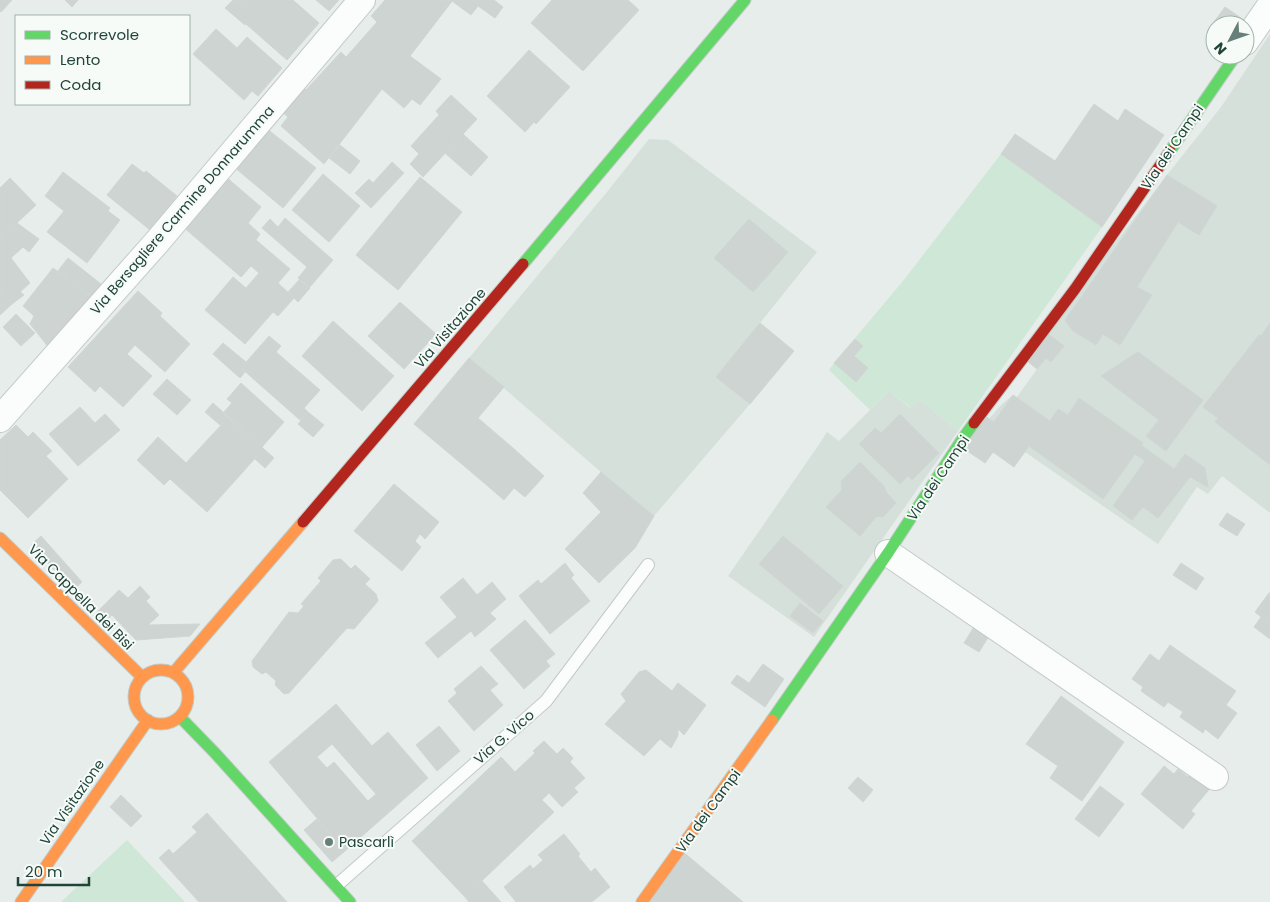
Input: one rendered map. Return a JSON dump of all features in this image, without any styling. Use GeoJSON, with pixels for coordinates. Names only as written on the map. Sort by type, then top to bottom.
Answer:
{"type":"FeatureCollection","features":[{"type":"Feature","properties":{"kind":"street","name":"Via Bersagliere Carmine Donnarumma"},"geometry":{"type":"LineString","coordinates":[[0,419],[157,242],[362,0]]}},
{"type":"Feature","properties":{"kind":"street","name":"Via Visitazione"},"geometry":{"type":"LineString","coordinates":[[174,672],[486,308],[745,0]]}},
{"type":"Feature","properties":{"kind":"street"},"geometry":{"type":"LineString","coordinates":[[1255,28],[1270,6]]}},
{"type":"Feature","properties":{"kind":"street","name":"Via dei Campi"},"geometry":{"type":"LineString","coordinates":[[642,902],[752,749],[888,553],[963,438],[1075,289],[1229,65]]}},
{"type":"Feature","properties":{"kind":"street","name":"Via Cappella dei Bisi"},"geometry":{"type":"LineString","coordinates":[[0,538],[142,677]]}},
{"type":"Feature","properties":{"kind":"street"},"geometry":{"type":"LineString","coordinates":[[888,553],[1215,777]]}},
{"type":"Feature","properties":{"kind":"street"},"geometry":{"type":"LineString","coordinates":[[166,670],[174,672],[186,685],[188,702],[180,717],[172,722],[156,724],[141,715],[136,708],[134,692],[137,684],[148,672],[166,670]]}},
{"type":"Feature","properties":{"kind":"street"},"geometry":{"type":"LineString","coordinates":[[180,717],[350,902]]}},
{"type":"Feature","properties":{"kind":"street","name":"Via Visitazione"},"geometry":{"type":"LineString","coordinates":[[21,902],[132,740],[148,720]]}},
{"type":"Feature","properties":{"kind":"lane","name":"Via G. Vico"},"geometry":{"type":"LineString","coordinates":[[336,886],[546,701],[648,565]]}},
{"type":"Feature","properties":{"kind":"shaded area"},"geometry":{"type":"Polygon","coordinates":[[[1270,34],[1270,513],[1222,476],[1208,494],[1197,487],[1158,544],[1025,452],[1014,467],[993,452],[985,463],[963,448],[1002,404],[1013,395],[1017,397],[1037,369],[1026,360],[1221,107],[1249,65],[1255,65],[1255,56],[1270,34]]]}},
{"type":"Feature","properties":{"kind":"shaded area"},"geometry":{"type":"Polygon","coordinates":[[[649,139],[668,140],[817,252],[760,323],[794,351],[654,516],[469,358],[649,139]]]}},
{"type":"Feature","properties":{"kind":"shaded area"},"geometry":{"type":"Polygon","coordinates":[[[889,391],[910,408],[920,400],[958,431],[814,637],[728,576],[827,432],[839,441],[889,391]]]}},
{"type":"Feature","properties":{"kind":"green space"},"geometry":{"type":"Polygon","coordinates":[[[1001,154],[1102,227],[958,431],[920,400],[911,408],[889,391],[870,410],[829,370],[903,281],[1001,154]]]}},
{"type":"Feature","properties":{"kind":"green space"},"geometry":{"type":"Polygon","coordinates":[[[127,840],[185,902],[61,902],[127,840]]]}},
{"type":"Feature","properties":{"kind":"building"},"geometry":{"type":"Polygon","coordinates":[[[0,0],[12,0],[1,12],[0,11],[0,0]]]}},
{"type":"Feature","properties":{"kind":"building"},"geometry":{"type":"Polygon","coordinates":[[[65,0],[78,0],[72,7],[65,0]]]}},
{"type":"Feature","properties":{"kind":"building"},"geometry":{"type":"Polygon","coordinates":[[[233,0],[253,16],[245,25],[225,8],[233,0]]]}},
{"type":"Feature","properties":{"kind":"building"},"geometry":{"type":"Polygon","coordinates":[[[234,0],[293,0],[319,23],[287,60],[246,24],[253,16],[234,0]]]}},
{"type":"Feature","properties":{"kind":"building"},"geometry":{"type":"Polygon","coordinates":[[[316,0],[339,0],[329,11],[316,0]]]}},
{"type":"Feature","properties":{"kind":"building"},"geometry":{"type":"Polygon","coordinates":[[[385,0],[453,0],[410,56],[441,79],[420,105],[412,99],[404,108],[382,89],[324,164],[281,126],[288,117],[280,110],[302,86],[306,90],[341,52],[346,57],[377,22],[371,16],[385,0]]]}},
{"type":"Feature","properties":{"kind":"building"},"geometry":{"type":"Polygon","coordinates":[[[453,0],[494,0],[503,7],[495,18],[478,6],[471,15],[453,0]]]}},
{"type":"Feature","properties":{"kind":"building"},"geometry":{"type":"Polygon","coordinates":[[[552,0],[628,0],[639,10],[583,71],[531,23],[552,0]]]}},
{"type":"Feature","properties":{"kind":"building"},"geometry":{"type":"Polygon","coordinates":[[[1225,7],[1237,15],[1219,15],[1225,7]]]}},
{"type":"Feature","properties":{"kind":"building"},"geometry":{"type":"Polygon","coordinates":[[[216,29],[237,48],[247,37],[282,68],[258,96],[252,91],[244,100],[193,54],[216,29]]]}},
{"type":"Feature","properties":{"kind":"building"},"geometry":{"type":"Polygon","coordinates":[[[529,50],[570,87],[536,124],[534,122],[525,132],[487,96],[529,50]]]}},
{"type":"Feature","properties":{"kind":"building"},"geometry":{"type":"Polygon","coordinates":[[[451,95],[477,119],[423,177],[410,164],[419,154],[411,146],[439,115],[436,111],[451,95]]]}},
{"type":"Feature","properties":{"kind":"building"},"geometry":{"type":"Polygon","coordinates":[[[1094,104],[1118,121],[1125,109],[1164,135],[1102,227],[1001,154],[1015,134],[1055,161],[1094,104]]]}},
{"type":"Feature","properties":{"kind":"building"},"geometry":{"type":"Polygon","coordinates":[[[266,128],[316,168],[283,208],[234,167],[266,128]]]}},
{"type":"Feature","properties":{"kind":"building"},"geometry":{"type":"Polygon","coordinates":[[[463,134],[488,157],[471,176],[445,153],[463,134]]]}},
{"type":"Feature","properties":{"kind":"building"},"geometry":{"type":"Polygon","coordinates":[[[340,145],[360,161],[350,174],[329,158],[340,145]]]}},
{"type":"Feature","properties":{"kind":"building"},"geometry":{"type":"Polygon","coordinates":[[[392,162],[404,173],[371,208],[355,193],[369,179],[373,183],[392,162]]]}},
{"type":"Feature","properties":{"kind":"building"},"geometry":{"type":"Polygon","coordinates":[[[132,164],[144,173],[146,171],[177,196],[150,230],[107,195],[132,164]]]}},
{"type":"Feature","properties":{"kind":"building"},"geometry":{"type":"Polygon","coordinates":[[[63,172],[110,208],[108,211],[120,220],[87,263],[47,232],[64,211],[45,196],[63,172]]]}},
{"type":"Feature","properties":{"kind":"building"},"geometry":{"type":"Polygon","coordinates":[[[323,174],[360,206],[329,242],[292,210],[323,174]]]}},
{"type":"Feature","properties":{"kind":"building"},"geometry":{"type":"Polygon","coordinates":[[[1167,175],[1217,206],[1199,235],[1178,222],[1137,287],[1152,295],[1120,345],[1103,334],[1096,345],[1072,330],[1065,320],[1167,175]]]}},
{"type":"Feature","properties":{"kind":"building"},"geometry":{"type":"Polygon","coordinates":[[[225,176],[261,207],[248,223],[260,234],[256,240],[290,269],[278,283],[294,298],[278,316],[273,312],[245,344],[205,310],[233,277],[246,288],[259,273],[251,266],[241,277],[182,226],[225,176]]]}},
{"type":"Feature","properties":{"kind":"building"},"geometry":{"type":"Polygon","coordinates":[[[420,177],[462,212],[398,290],[356,255],[420,177]]]}},
{"type":"Feature","properties":{"kind":"building"},"geometry":{"type":"Polygon","coordinates":[[[10,178],[36,205],[0,239],[0,188],[10,178]]]}},
{"type":"Feature","properties":{"kind":"building"},"geometry":{"type":"Polygon","coordinates":[[[285,218],[333,260],[309,288],[298,278],[307,267],[262,228],[270,219],[278,227],[285,218]]]}},
{"type":"Feature","properties":{"kind":"building"},"geometry":{"type":"Polygon","coordinates":[[[749,219],[788,252],[770,273],[731,239],[749,219]]]}},
{"type":"Feature","properties":{"kind":"building"},"geometry":{"type":"Polygon","coordinates":[[[17,223],[39,239],[29,252],[23,247],[11,258],[30,283],[20,292],[24,295],[12,304],[0,290],[0,239],[17,223]]]}},
{"type":"Feature","properties":{"kind":"building"},"geometry":{"type":"Polygon","coordinates":[[[731,239],[770,273],[753,292],[714,258],[731,239]]]}},
{"type":"Feature","properties":{"kind":"building"},"geometry":{"type":"Polygon","coordinates":[[[68,258],[101,284],[91,297],[58,271],[68,258]]]}},
{"type":"Feature","properties":{"kind":"building"},"geometry":{"type":"Polygon","coordinates":[[[53,268],[92,297],[50,349],[30,324],[34,316],[23,306],[53,268]]]}},
{"type":"Feature","properties":{"kind":"building"},"geometry":{"type":"Polygon","coordinates":[[[300,279],[310,288],[298,302],[288,292],[300,279]]]}},
{"type":"Feature","properties":{"kind":"building"},"geometry":{"type":"Polygon","coordinates":[[[0,290],[12,304],[0,315],[0,290]]]}},
{"type":"Feature","properties":{"kind":"building"},"geometry":{"type":"Polygon","coordinates":[[[138,291],[162,313],[160,316],[190,344],[165,372],[135,345],[127,354],[152,376],[123,407],[100,386],[95,392],[68,367],[138,291]]]}},
{"type":"Feature","properties":{"kind":"building"},"geometry":{"type":"Polygon","coordinates":[[[400,302],[436,334],[404,369],[368,336],[400,302]]]}},
{"type":"Feature","properties":{"kind":"building"},"geometry":{"type":"Polygon","coordinates":[[[16,314],[35,333],[21,346],[3,327],[16,314]]]}},
{"type":"Feature","properties":{"kind":"building"},"geometry":{"type":"Polygon","coordinates":[[[333,321],[394,376],[362,411],[302,356],[333,321]]]}},
{"type":"Feature","properties":{"kind":"building"},"geometry":{"type":"Polygon","coordinates":[[[760,323],[794,351],[750,404],[716,377],[760,323]]]}},
{"type":"Feature","properties":{"kind":"building"},"geometry":{"type":"Polygon","coordinates":[[[1270,323],[1270,465],[1215,422],[1218,418],[1203,407],[1270,323]]]}},
{"type":"Feature","properties":{"kind":"building"},"geometry":{"type":"Polygon","coordinates":[[[1047,333],[1064,346],[1051,362],[1046,358],[1037,369],[1026,360],[1047,333]]]}},
{"type":"Feature","properties":{"kind":"building"},"geometry":{"type":"Polygon","coordinates":[[[269,336],[281,346],[276,352],[320,390],[304,408],[308,412],[300,420],[241,368],[269,336]]]}},
{"type":"Feature","properties":{"kind":"building"},"geometry":{"type":"Polygon","coordinates":[[[855,339],[863,346],[854,356],[868,368],[856,382],[834,363],[855,339]]]}},
{"type":"Feature","properties":{"kind":"building"},"geometry":{"type":"Polygon","coordinates":[[[223,343],[246,362],[241,368],[245,372],[240,378],[213,354],[223,343]]]}},
{"type":"Feature","properties":{"kind":"building"},"geometry":{"type":"Polygon","coordinates":[[[1138,352],[1203,400],[1166,451],[1146,436],[1159,420],[1101,376],[1138,352]]]}},
{"type":"Feature","properties":{"kind":"building"},"geometry":{"type":"Polygon","coordinates":[[[469,358],[504,387],[467,431],[482,443],[463,465],[414,424],[469,358]]]}},
{"type":"Feature","properties":{"kind":"building"},"geometry":{"type":"Polygon","coordinates":[[[167,379],[191,400],[177,415],[153,394],[167,379]]]}},
{"type":"Feature","properties":{"kind":"building"},"geometry":{"type":"Polygon","coordinates":[[[241,383],[284,422],[262,447],[223,413],[232,403],[227,399],[241,383]]]}},
{"type":"Feature","properties":{"kind":"building"},"geometry":{"type":"Polygon","coordinates":[[[1013,395],[1050,421],[1058,409],[1068,415],[1079,398],[1143,443],[1141,445],[1174,469],[1185,454],[1205,468],[1208,487],[1190,477],[1158,518],[1143,507],[1132,520],[1113,506],[1145,461],[1135,454],[1103,499],[1029,446],[1014,467],[993,452],[985,463],[963,448],[985,416],[994,422],[1013,395]]]}},
{"type":"Feature","properties":{"kind":"building"},"geometry":{"type":"Polygon","coordinates":[[[213,403],[274,458],[265,468],[255,459],[259,454],[224,422],[220,425],[205,412],[213,403]]]}},
{"type":"Feature","properties":{"kind":"building"},"geometry":{"type":"Polygon","coordinates":[[[80,407],[95,423],[105,414],[120,430],[78,466],[49,434],[80,407]]]}},
{"type":"Feature","properties":{"kind":"building"},"geometry":{"type":"Polygon","coordinates":[[[308,412],[324,425],[313,437],[298,424],[308,412]]]}},
{"type":"Feature","properties":{"kind":"building"},"geometry":{"type":"Polygon","coordinates":[[[900,414],[939,453],[912,480],[908,476],[900,484],[859,444],[875,428],[881,433],[900,414]]]}},
{"type":"Feature","properties":{"kind":"building"},"geometry":{"type":"Polygon","coordinates":[[[478,418],[513,448],[483,482],[463,465],[482,443],[467,431],[478,418]]]}},
{"type":"Feature","properties":{"kind":"building"},"geometry":{"type":"Polygon","coordinates":[[[224,422],[259,454],[207,512],[170,479],[164,485],[137,460],[158,437],[186,463],[224,422]]]}},
{"type":"Feature","properties":{"kind":"building"},"geometry":{"type":"Polygon","coordinates":[[[16,425],[28,437],[33,432],[52,451],[46,456],[68,479],[28,518],[0,490],[0,440],[16,425]]]}},
{"type":"Feature","properties":{"kind":"building"},"geometry":{"type":"Polygon","coordinates":[[[513,448],[544,476],[525,497],[514,488],[504,500],[483,482],[513,448]]]}},
{"type":"Feature","properties":{"kind":"building"},"geometry":{"type":"Polygon","coordinates":[[[860,462],[883,485],[896,503],[883,517],[877,516],[860,536],[826,507],[842,490],[841,481],[860,462]]]}},
{"type":"Feature","properties":{"kind":"building"},"geometry":{"type":"Polygon","coordinates":[[[601,472],[654,516],[635,548],[599,583],[565,549],[601,512],[583,493],[601,472]]]}},
{"type":"Feature","properties":{"kind":"building"},"geometry":{"type":"Polygon","coordinates":[[[394,484],[439,522],[425,539],[420,534],[415,541],[421,547],[402,571],[354,531],[394,484]]]}},
{"type":"Feature","properties":{"kind":"building"},"geometry":{"type":"Polygon","coordinates":[[[1227,513],[1245,524],[1237,536],[1219,525],[1227,513]]]}},
{"type":"Feature","properties":{"kind":"building"},"geometry":{"type":"Polygon","coordinates":[[[41,536],[82,582],[73,590],[31,545],[41,536]]]}},
{"type":"Feature","properties":{"kind":"building"},"geometry":{"type":"Polygon","coordinates":[[[783,536],[843,586],[819,614],[759,564],[783,536]]]}},
{"type":"Feature","properties":{"kind":"building"},"geometry":{"type":"Polygon","coordinates":[[[341,559],[351,569],[355,565],[370,579],[365,584],[376,594],[378,601],[354,629],[347,628],[289,693],[284,694],[275,685],[276,681],[266,672],[262,674],[253,667],[252,661],[289,612],[298,613],[304,606],[301,604],[321,581],[318,578],[333,560],[341,559]]]}},
{"type":"Feature","properties":{"kind":"building"},"geometry":{"type":"Polygon","coordinates":[[[565,563],[574,575],[571,578],[590,601],[550,634],[519,596],[538,580],[541,584],[565,563]]]}},
{"type":"Feature","properties":{"kind":"building"},"geometry":{"type":"Polygon","coordinates":[[[1181,563],[1204,578],[1196,590],[1173,575],[1181,563]]]}},
{"type":"Feature","properties":{"kind":"building"},"geometry":{"type":"Polygon","coordinates":[[[463,578],[477,595],[492,582],[506,599],[490,613],[496,619],[475,637],[471,631],[438,658],[425,643],[457,617],[440,597],[463,578]]]}},
{"type":"Feature","properties":{"kind":"building"},"geometry":{"type":"Polygon","coordinates":[[[140,586],[150,597],[146,601],[159,615],[148,625],[200,624],[190,636],[136,640],[112,615],[104,623],[95,614],[119,590],[128,598],[140,586]]]}},
{"type":"Feature","properties":{"kind":"building"},"geometry":{"type":"Polygon","coordinates":[[[1270,593],[1270,624],[1255,612],[1270,593]]]}},
{"type":"Feature","properties":{"kind":"building"},"geometry":{"type":"Polygon","coordinates":[[[800,603],[823,621],[813,633],[790,616],[800,603]]]}},
{"type":"Feature","properties":{"kind":"building"},"geometry":{"type":"Polygon","coordinates":[[[1261,617],[1270,624],[1270,639],[1254,627],[1261,617]]]}},
{"type":"Feature","properties":{"kind":"building"},"geometry":{"type":"Polygon","coordinates":[[[525,620],[555,654],[546,661],[550,666],[524,689],[490,650],[525,620]]]}},
{"type":"Feature","properties":{"kind":"building"},"geometry":{"type":"Polygon","coordinates":[[[974,627],[989,636],[979,652],[964,643],[974,627]]]}},
{"type":"Feature","properties":{"kind":"building"},"geometry":{"type":"Polygon","coordinates":[[[1170,645],[1236,691],[1226,705],[1237,713],[1218,739],[1205,729],[1203,733],[1180,717],[1183,712],[1168,702],[1164,707],[1141,691],[1143,687],[1132,679],[1150,654],[1159,661],[1170,645]]]}},
{"type":"Feature","properties":{"kind":"building"},"geometry":{"type":"Polygon","coordinates":[[[763,664],[784,679],[765,707],[731,683],[737,675],[749,683],[763,664]]]}},
{"type":"Feature","properties":{"kind":"building"},"geometry":{"type":"Polygon","coordinates":[[[481,666],[498,684],[490,690],[503,705],[474,731],[448,701],[457,693],[454,689],[481,666]]]}},
{"type":"Feature","properties":{"kind":"building"},"geometry":{"type":"Polygon","coordinates":[[[646,670],[672,691],[678,683],[706,705],[684,735],[678,729],[678,736],[671,748],[660,739],[644,756],[605,724],[626,701],[621,694],[639,672],[646,670]]]}},
{"type":"Feature","properties":{"kind":"building"},"geometry":{"type":"Polygon","coordinates":[[[1061,696],[1124,742],[1082,801],[1050,778],[1058,766],[1026,744],[1061,696]]]}},
{"type":"Feature","properties":{"kind":"building"},"geometry":{"type":"Polygon","coordinates":[[[336,704],[372,746],[388,732],[428,778],[345,851],[269,762],[336,704]],[[332,744],[317,757],[327,768],[334,762],[368,801],[376,794],[332,744]]]}},
{"type":"Feature","properties":{"kind":"building"},"geometry":{"type":"Polygon","coordinates":[[[439,726],[460,751],[437,771],[416,745],[439,726]]]}},
{"type":"Feature","properties":{"kind":"building"},"geometry":{"type":"Polygon","coordinates":[[[544,741],[557,754],[563,748],[573,758],[570,762],[585,778],[574,788],[578,792],[562,807],[549,793],[542,800],[554,812],[465,897],[412,841],[501,757],[515,772],[535,753],[533,751],[544,741]]]}},
{"type":"Feature","properties":{"kind":"building"},"geometry":{"type":"Polygon","coordinates":[[[1164,766],[1174,774],[1178,769],[1188,777],[1194,769],[1213,785],[1191,811],[1195,814],[1183,829],[1141,794],[1164,766]]]}},
{"type":"Feature","properties":{"kind":"building"},"geometry":{"type":"Polygon","coordinates":[[[858,777],[873,790],[863,802],[848,788],[858,777]]]}},
{"type":"Feature","properties":{"kind":"building"},"geometry":{"type":"Polygon","coordinates":[[[1100,786],[1124,804],[1099,837],[1075,819],[1100,786]]]}},
{"type":"Feature","properties":{"kind":"building"},"geometry":{"type":"Polygon","coordinates":[[[121,795],[142,816],[131,827],[110,807],[121,795]]]}},
{"type":"Feature","properties":{"kind":"building"},"geometry":{"type":"Polygon","coordinates":[[[207,813],[287,902],[199,902],[159,858],[169,849],[173,854],[197,832],[192,827],[207,813]]]}},
{"type":"Feature","properties":{"kind":"building"},"geometry":{"type":"Polygon","coordinates":[[[317,819],[345,851],[332,862],[304,830],[317,819]]]}},
{"type":"Feature","properties":{"kind":"building"},"geometry":{"type":"Polygon","coordinates":[[[564,834],[591,872],[595,868],[610,887],[592,902],[516,902],[504,887],[530,865],[533,869],[543,860],[538,855],[564,834]]]}},
{"type":"Feature","properties":{"kind":"building"},"geometry":{"type":"Polygon","coordinates":[[[682,851],[743,902],[647,902],[682,851]]]}},
{"type":"Feature","properties":{"kind":"building"},"geometry":{"type":"Polygon","coordinates":[[[482,881],[501,902],[469,902],[465,897],[482,881]]]}},
{"type":"Feature","properties":{"kind":"traffic: fast"},"geometry":{"type":"LineString","coordinates":[[523,264],[745,0]]}},
{"type":"Feature","properties":{"kind":"traffic: fast"},"geometry":{"type":"LineString","coordinates":[[1170,151],[1229,65]]}},
{"type":"Feature","properties":{"kind":"traffic: fast"},"geometry":{"type":"LineString","coordinates":[[772,720],[888,553],[974,423]]}},
{"type":"Feature","properties":{"kind":"traffic: fast"},"geometry":{"type":"LineString","coordinates":[[180,717],[350,902]]}},
{"type":"Feature","properties":{"kind":"traffic: slow"},"geometry":{"type":"LineString","coordinates":[[174,672],[303,522]]}},
{"type":"Feature","properties":{"kind":"traffic: slow"},"geometry":{"type":"LineString","coordinates":[[0,538],[142,677]]}},
{"type":"Feature","properties":{"kind":"traffic: slow"},"geometry":{"type":"LineString","coordinates":[[156,670],[166,670],[176,674],[184,682],[188,697],[184,712],[176,720],[166,724],[156,724],[146,720],[138,712],[134,702],[134,692],[138,682],[146,674],[156,670]]}},
{"type":"Feature","properties":{"kind":"traffic: slow"},"geometry":{"type":"LineString","coordinates":[[21,902],[148,720]]}},
{"type":"Feature","properties":{"kind":"traffic: slow"},"geometry":{"type":"LineString","coordinates":[[642,902],[772,720]]}},
{"type":"Feature","properties":{"kind":"traffic: jam"},"geometry":{"type":"LineString","coordinates":[[974,423],[1075,289],[1170,151]]}},
{"type":"Feature","properties":{"kind":"traffic: jam"},"geometry":{"type":"LineString","coordinates":[[303,522],[523,264]]}},
{"type":"Feature","properties":{"kind":"place","name":"Pascarlì"},"geometry":{"type":"Point","coordinates":[329,842]}}]}
